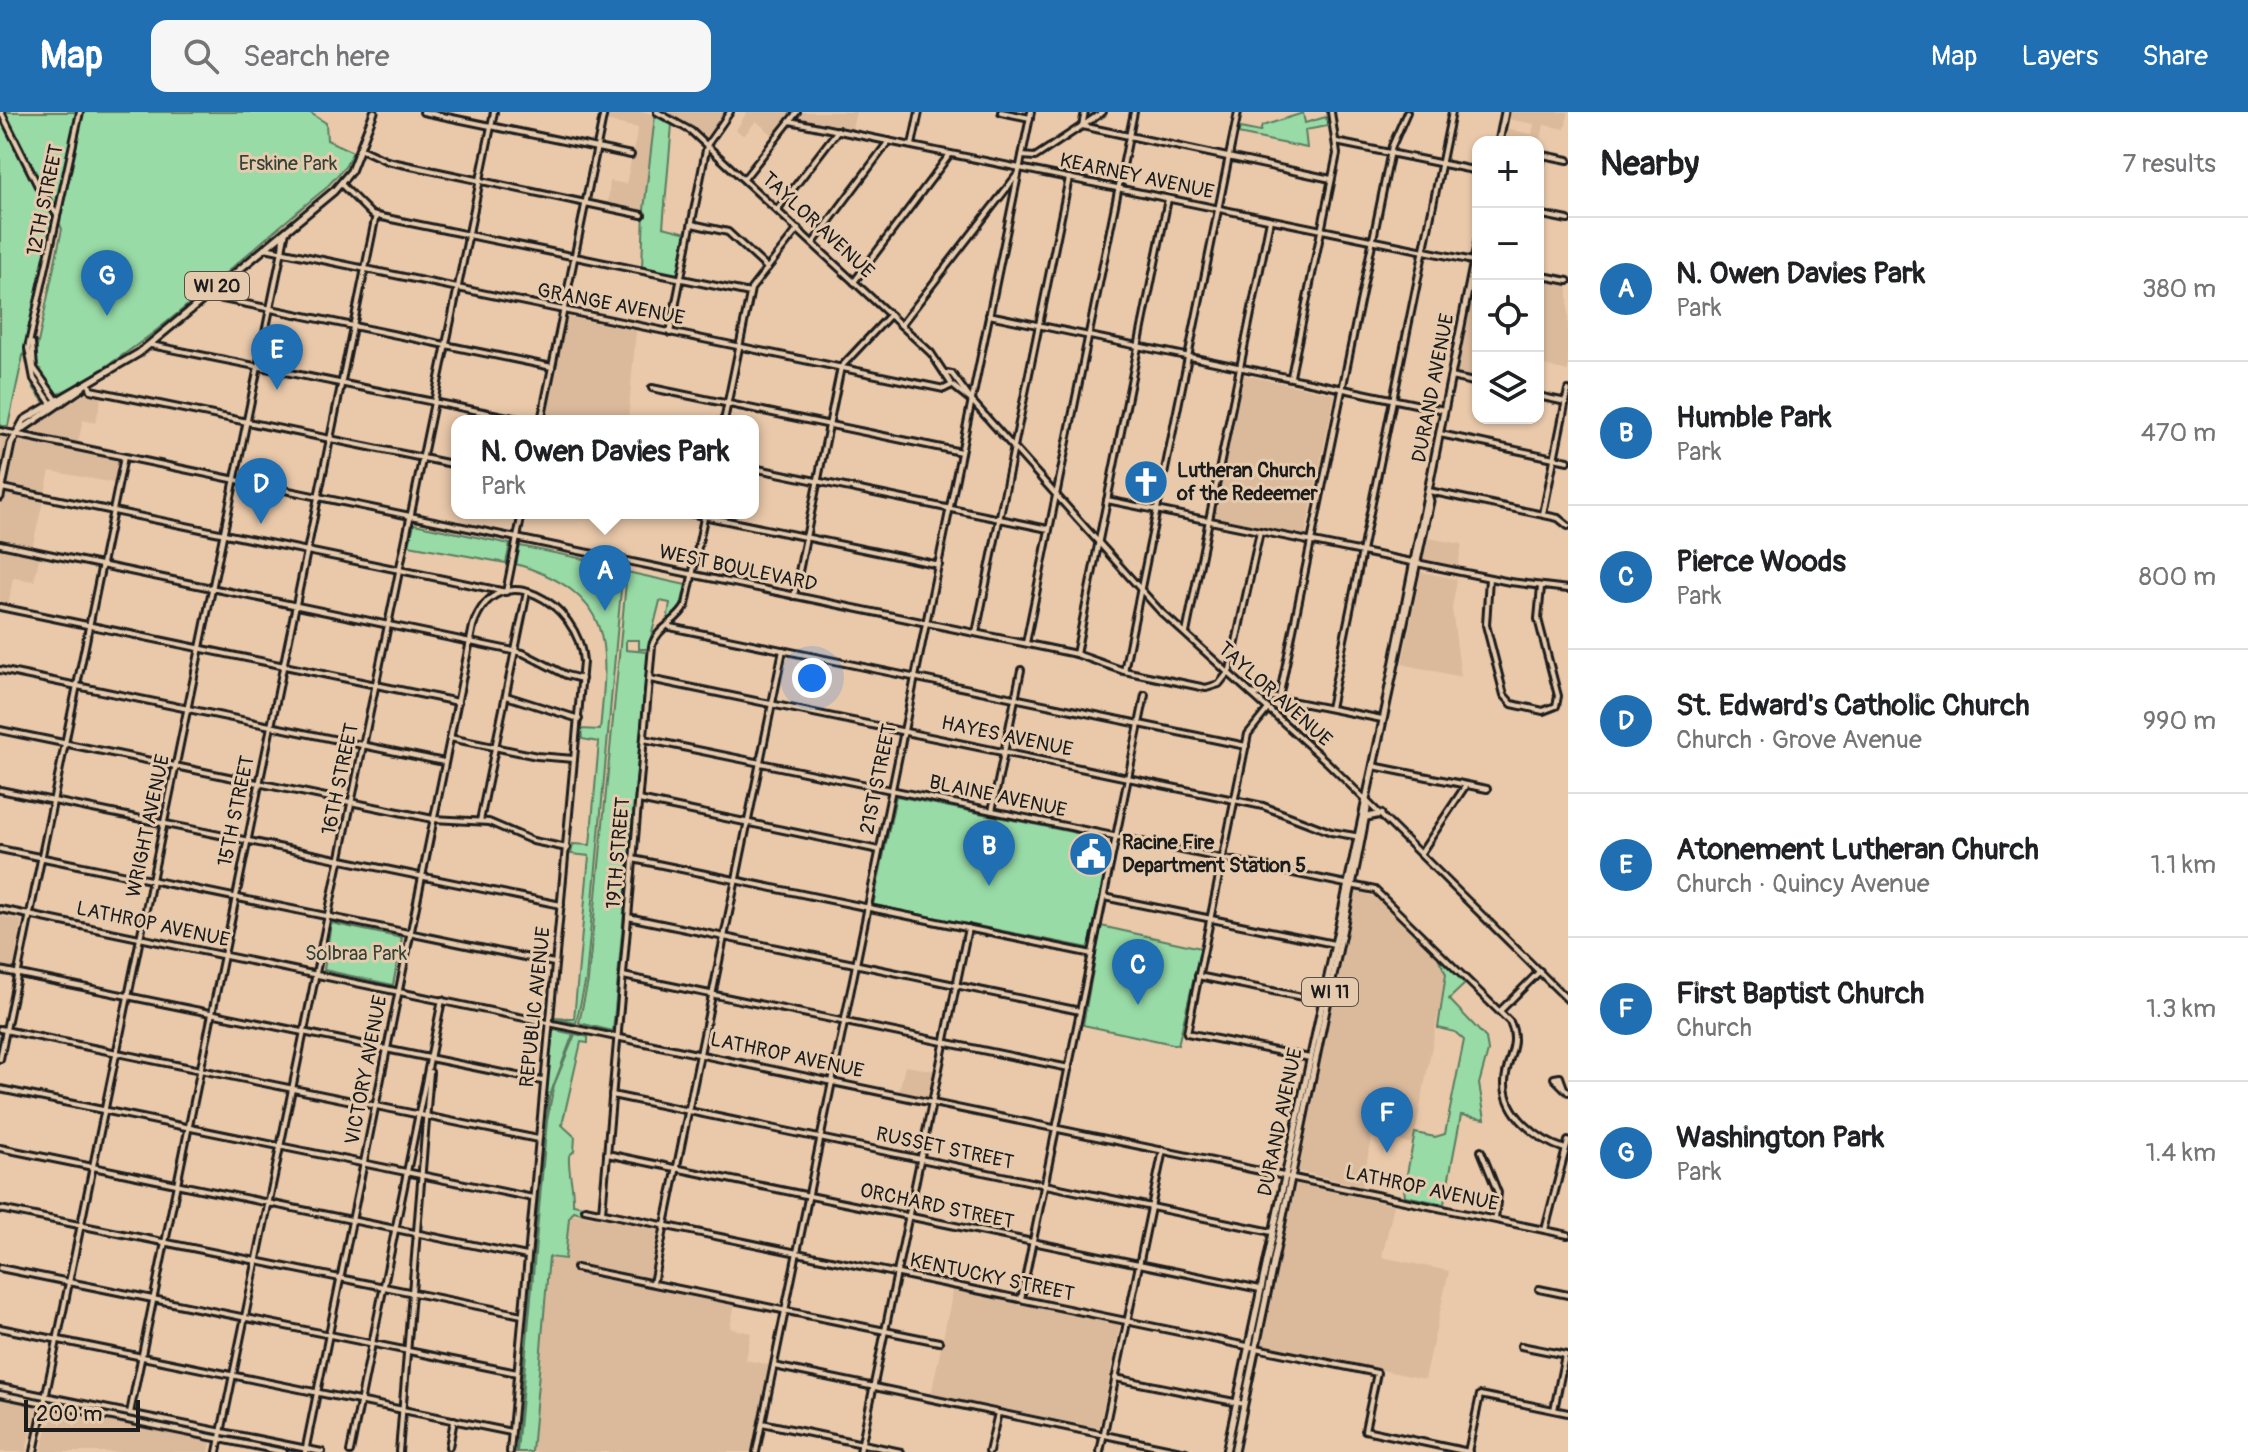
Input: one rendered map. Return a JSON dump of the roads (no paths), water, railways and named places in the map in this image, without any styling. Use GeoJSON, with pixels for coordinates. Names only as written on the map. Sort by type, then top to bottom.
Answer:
{"type":"FeatureCollection","features":[{"type":"Feature","properties":{"kind":"main road","name":"WI 20"},"geometry":{"type":"LineString","coordinates":[[14,434],[24,420],[53,400],[89,385],[149,345],[341,184],[361,149],[374,112]]}},
{"type":"Feature","properties":{"kind":"main road"},"geometry":{"type":"LineString","coordinates":[[1500,136],[1505,112]]}},
{"type":"Feature","properties":{"kind":"main road","name":"DURAND AVENUE"},"geometry":{"type":"LineString","coordinates":[[1226,1452],[1272,1232],[1289,1176],[1349,885],[1355,836],[1366,800],[1386,701],[1393,683],[1414,563],[1430,501],[1428,492],[1444,410],[1472,280]]}},
{"type":"Feature","properties":{"kind":"main road","name":"WI 20"},"geometry":{"type":"LineString","coordinates":[[14,434],[82,388]]}},
{"type":"Feature","properties":{"kind":"main road"},"geometry":{"type":"LineString","coordinates":[[40,418],[54,405],[53,400]]}},
{"type":"Feature","properties":{"kind":"main road"},"geometry":{"type":"LineString","coordinates":[[0,497],[14,434]]}},
{"type":"Feature","properties":{"kind":"main road","name":"DURAND AVENUE"},"geometry":{"type":"LineString","coordinates":[[1234,1452],[1277,1245],[1310,1058],[1334,944],[1366,817],[1366,800]]}},
{"type":"Feature","properties":{"kind":"main road"},"geometry":{"type":"LineString","coordinates":[[1366,817],[1381,814]]}},
{"type":"Feature","properties":{"kind":"main road"},"geometry":{"type":"LineString","coordinates":[[1272,1232],[1277,1245]]}},
{"type":"Feature","properties":{"kind":"street"},"geometry":{"type":"LineString","coordinates":[[1,112],[39,188],[57,215]]}},
{"type":"Feature","properties":{"kind":"street","name":"12TH STREET"},"geometry":{"type":"LineString","coordinates":[[53,400],[34,368],[32,341],[80,112]]}},
{"type":"Feature","properties":{"kind":"street"},"geometry":{"type":"LineString","coordinates":[[423,112],[631,155]]}},
{"type":"Feature","properties":{"kind":"street","name":"16TH STREET"},"geometry":{"type":"LineString","coordinates":[[217,1452],[494,112]]}},
{"type":"Feature","properties":{"kind":"street"},"geometry":{"type":"LineString","coordinates":[[542,415],[604,112]]}},
{"type":"Feature","properties":{"kind":"street","name":"TAYLOR AVENUE"},"geometry":{"type":"LineString","coordinates":[[657,112],[691,131],[707,145],[901,325],[947,373],[952,385],[972,401]]}},
{"type":"Feature","properties":{"kind":"street"},"geometry":{"type":"LineString","coordinates":[[670,333],[707,145],[730,112]]}},
{"type":"Feature","properties":{"kind":"street"},"geometry":{"type":"LineString","coordinates":[[744,179],[797,112]]}},
{"type":"Feature","properties":{"kind":"street"},"geometry":{"type":"LineString","coordinates":[[912,146],[919,112]]}},
{"type":"Feature","properties":{"kind":"street"},"geometry":{"type":"LineString","coordinates":[[1001,112],[1030,115]]}},
{"type":"Feature","properties":{"kind":"street"},"geometry":{"type":"LineString","coordinates":[[1082,126],[1085,112]]}},
{"type":"Feature","properties":{"kind":"street"},"geometry":{"type":"LineString","coordinates":[[1022,156],[1035,157],[1103,112]]}},
{"type":"Feature","properties":{"kind":"street"},"geometry":{"type":"LineString","coordinates":[[1026,644],[1134,112]]}},
{"type":"Feature","properties":{"kind":"street"},"geometry":{"type":"LineString","coordinates":[[1124,671],[1238,112]]}},
{"type":"Feature","properties":{"kind":"street"},"geometry":{"type":"LineString","coordinates":[[1291,378],[1331,179],[1336,142],[1331,112]]}},
{"type":"Feature","properties":{"kind":"street"},"geometry":{"type":"LineString","coordinates":[[1279,698],[1391,153],[1407,112]]}},
{"type":"Feature","properties":{"kind":"street"},"geometry":{"type":"LineString","coordinates":[[1330,708],[1452,112]]}},
{"type":"Feature","properties":{"kind":"street","name":"21ST STREET"},"geometry":{"type":"LineString","coordinates":[[756,1452],[1030,115]]}},
{"type":"Feature","properties":{"kind":"street","name":"KEARNEY AVENUE"},"geometry":{"type":"LineString","coordinates":[[790,121],[1472,261]]}},
{"type":"Feature","properties":{"kind":"street"},"geometry":{"type":"LineString","coordinates":[[1082,126],[1331,179]]}},
{"type":"Feature","properties":{"kind":"street"},"geometry":{"type":"LineString","coordinates":[[777,210],[838,130]]}},
{"type":"Feature","properties":{"kind":"street"},"geometry":{"type":"LineString","coordinates":[[813,243],[889,141]]}},
{"type":"Feature","properties":{"kind":"street"},"geometry":{"type":"LineString","coordinates":[[1336,142],[1472,170]]}},
{"type":"Feature","properties":{"kind":"street"},"geometry":{"type":"LineString","coordinates":[[361,149],[387,161],[642,215]]}},
{"type":"Feature","properties":{"kind":"street"},"geometry":{"type":"LineString","coordinates":[[854,282],[950,154]]}},
{"type":"Feature","properties":{"kind":"street"},"geometry":{"type":"LineString","coordinates":[[1544,155],[1568,160]]}},
{"type":"Feature","properties":{"kind":"street"},"geometry":{"type":"LineString","coordinates":[[1033,171],[1035,157]]}},
{"type":"Feature","properties":{"kind":"street"},"geometry":{"type":"LineString","coordinates":[[901,325],[1019,170]]}},
{"type":"Feature","properties":{"kind":"street"},"geometry":{"type":"LineString","coordinates":[[976,633],[1069,178]]}},
{"type":"Feature","properties":{"kind":"street"},"geometry":{"type":"LineString","coordinates":[[341,184],[376,215],[750,293]]}},
{"type":"Feature","properties":{"kind":"street"},"geometry":{"type":"LineString","coordinates":[[1076,654],[1168,199]]}},
{"type":"Feature","properties":{"kind":"street","name":"15TH STREET"},"geometry":{"type":"LineString","coordinates":[[130,1413],[376,215]]}},
{"type":"Feature","properties":{"kind":"street"},"geometry":{"type":"LineString","coordinates":[[1544,215],[1568,220]]}},
{"type":"Feature","properties":{"kind":"street"},"geometry":{"type":"LineString","coordinates":[[1185,634],[1270,220]]}},
{"type":"Feature","properties":{"kind":"street"},"geometry":{"type":"LineString","coordinates":[[692,224],[728,232],[767,268]]}},
{"type":"Feature","properties":{"kind":"street","name":"WRIGHT AVENUE"},"geometry":{"type":"LineString","coordinates":[[34,1452],[286,229]]}},
{"type":"Feature","properties":{"kind":"street"},"geometry":{"type":"LineString","coordinates":[[725,415],[750,293],[798,229]]}},
{"type":"Feature","properties":{"kind":"street","name":"GRANGE AVENUE"},"geometry":{"type":"LineString","coordinates":[[262,248],[944,389],[952,385]]}},
{"type":"Feature","properties":{"kind":"street"},"geometry":{"type":"LineString","coordinates":[[1544,276],[1568,281]]}},
{"type":"Feature","properties":{"kind":"street"},"geometry":{"type":"LineString","coordinates":[[206,296],[552,367]]}},
{"type":"Feature","properties":{"kind":"street"},"geometry":{"type":"LineString","coordinates":[[794,596],[841,368],[890,315]]}},
{"type":"Feature","properties":{"kind":"street"},"geometry":{"type":"LineString","coordinates":[[989,315],[1444,410]]}},
{"type":"Feature","properties":{"kind":"street"},"geometry":{"type":"LineString","coordinates":[[149,345],[498,415]]}},
{"type":"Feature","properties":{"kind":"street","name":"TAYLOR AVENUE"},"geometry":{"type":"LineString","coordinates":[[947,373],[952,374],[972,401],[1141,590],[1381,814],[1568,1000]]}},
{"type":"Feature","properties":{"kind":"street"},"geometry":{"type":"LineString","coordinates":[[1451,377],[1472,382]]}},
{"type":"Feature","properties":{"kind":"street"},"geometry":{"type":"LineString","coordinates":[[89,385],[91,390],[451,464]]}},
{"type":"Feature","properties":{"kind":"street"},"geometry":{"type":"LineString","coordinates":[[652,388],[961,452]]}},
{"type":"Feature","properties":{"kind":"street"},"geometry":{"type":"LineString","coordinates":[[1543,514],[1568,390]]}},
{"type":"Feature","properties":{"kind":"street"},"geometry":{"type":"LineString","coordinates":[[1544,397],[1567,402]]}},
{"type":"Feature","properties":{"kind":"street","name":"WEST BOULEVARD"},"geometry":{"type":"LineString","coordinates":[[0,431],[1076,654],[1124,671],[1206,688],[1217,685],[1228,674]]}},
{"type":"Feature","properties":{"kind":"street"},"geometry":{"type":"LineString","coordinates":[[1440,434],[1568,461]]}},
{"type":"Feature","properties":{"kind":"street"},"geometry":{"type":"LineString","coordinates":[[0,1059],[3,1030],[124,457]]}},
{"type":"Feature","properties":{"kind":"street"},"geometry":{"type":"LineString","coordinates":[[759,469],[1049,529]]}},
{"type":"Feature","properties":{"kind":"street"},"geometry":{"type":"LineString","coordinates":[[1,488],[399,571],[506,592],[527,592],[480,821]]}},
{"type":"Feature","properties":{"kind":"street"},"geometry":{"type":"LineString","coordinates":[[1428,492],[1543,514],[1561,519],[1568,526]]}},
{"type":"Feature","properties":{"kind":"street"},"geometry":{"type":"LineString","coordinates":[[1107,500],[1489,578],[1568,589]]}},
{"type":"Feature","properties":{"kind":"street"},"geometry":{"type":"LineString","coordinates":[[506,592],[521,519]]}},
{"type":"Feature","properties":{"kind":"street","name":"19TH STREET"},"geometry":{"type":"LineString","coordinates":[[602,1212],[654,639],[685,608],[704,519]]}},
{"type":"Feature","properties":{"kind":"street"},"geometry":{"type":"LineString","coordinates":[[723,519],[939,565]]}},
{"type":"Feature","properties":{"kind":"street"},"geometry":{"type":"LineString","coordinates":[[1228,674],[1260,531]]}},
{"type":"Feature","properties":{"kind":"street"},"geometry":{"type":"LineString","coordinates":[[0,544],[515,651],[582,679]]}},
{"type":"Feature","properties":{"kind":"street"},"geometry":{"type":"LineString","coordinates":[[1489,578],[1486,625],[1504,695],[1512,704],[1543,711],[1557,705],[1558,696],[1538,619],[1541,587]]}},
{"type":"Feature","properties":{"kind":"street","name":"VICTORY AVENUE"},"geometry":{"type":"LineString","coordinates":[[305,1450],[470,642],[480,611],[506,592]]}},
{"type":"Feature","properties":{"kind":"street","name":"REPUBLIC AVENUE"},"geometry":{"type":"LineString","coordinates":[[510,1452],[582,679],[582,649],[573,625],[556,606],[527,592]]}},
{"type":"Feature","properties":{"kind":"street"},"geometry":{"type":"LineString","coordinates":[[0,607],[458,702]]}},
{"type":"Feature","properties":{"kind":"street"},"geometry":{"type":"LineString","coordinates":[[668,626],[1246,746]]}},
{"type":"Feature","properties":{"kind":"street"},"geometry":{"type":"LineString","coordinates":[[653,1283],[783,650]]}},
{"type":"Feature","properties":{"kind":"street"},"geometry":{"type":"LineString","coordinates":[[0,670],[445,762]]}},
{"type":"Feature","properties":{"kind":"street"},"geometry":{"type":"LineString","coordinates":[[992,811],[1021,670]]}},
{"type":"Feature","properties":{"kind":"street","name":"HAYES AVENUE"},"geometry":{"type":"LineString","coordinates":[[650,679],[1235,800],[1355,836]]}},
{"type":"Feature","properties":{"kind":"street"},"geometry":{"type":"LineString","coordinates":[[1248,692],[1382,719]]}},
{"type":"Feature","properties":{"kind":"street"},"geometry":{"type":"LineString","coordinates":[[1021,1299],[1145,695]]}},
{"type":"Feature","properties":{"kind":"street"},"geometry":{"type":"LineString","coordinates":[[506,696],[579,719]]}},
{"type":"Feature","properties":{"kind":"street"},"geometry":{"type":"LineString","coordinates":[[1268,709],[1250,730],[1187,1033],[1310,1058]]}},
{"type":"Feature","properties":{"kind":"street"},"geometry":{"type":"LineString","coordinates":[[0,730],[433,819],[480,821],[502,826],[542,844],[567,848]]}},
{"type":"Feature","properties":{"kind":"street"},"geometry":{"type":"LineString","coordinates":[[450,738],[575,759]]}},
{"type":"Feature","properties":{"kind":"street","name":"BLAINE AVENUE"},"geometry":{"type":"LineString","coordinates":[[644,739],[1375,890],[1500,1011]]}},
{"type":"Feature","properties":{"kind":"street"},"geometry":{"type":"LineString","coordinates":[[1373,766],[1487,789]]}},
{"type":"Feature","properties":{"kind":"street"},"geometry":{"type":"LineString","coordinates":[[1421,853],[1466,785]]}},
{"type":"Feature","properties":{"kind":"street"},"geometry":{"type":"LineString","coordinates":[[0,790],[561,905]]}},
{"type":"Feature","properties":{"kind":"street"},"geometry":{"type":"LineString","coordinates":[[639,800],[880,850]]}},
{"type":"Feature","properties":{"kind":"street"},"geometry":{"type":"LineString","coordinates":[[0,849],[554,963]]}},
{"type":"Feature","properties":{"kind":"street"},"geometry":{"type":"LineString","coordinates":[[633,859],[1092,954]]}},
{"type":"Feature","properties":{"kind":"street"},"geometry":{"type":"LineString","coordinates":[[1104,897],[1334,944]]}},
{"type":"Feature","properties":{"kind":"street","name":"LATHROP AVENUE"},"geometry":{"type":"LineString","coordinates":[[0,909],[1568,1235]]}},
{"type":"Feature","properties":{"kind":"street"},"geometry":{"type":"LineString","coordinates":[[628,917],[1080,1011]]}},
{"type":"Feature","properties":{"kind":"street"},"geometry":{"type":"LineString","coordinates":[[860,1452],[968,928]]}},
{"type":"Feature","properties":{"kind":"street"},"geometry":{"type":"LineString","coordinates":[[0,970],[543,1081]]}},
{"type":"Feature","properties":{"kind":"street"},"geometry":{"type":"LineString","coordinates":[[1540,971],[1500,1011],[1511,1024],[1515,1040],[1505,1081],[1508,1100],[1539,1137],[1565,1149]]}},
{"type":"Feature","properties":{"kind":"street"},"geometry":{"type":"LineString","coordinates":[[623,976],[1069,1068]]}},
{"type":"Feature","properties":{"kind":"street"},"geometry":{"type":"LineString","coordinates":[[1198,976],[1322,1001]]}},
{"type":"Feature","properties":{"kind":"street"},"geometry":{"type":"LineString","coordinates":[[350,1452],[442,1000]]}},
{"type":"Feature","properties":{"kind":"street"},"geometry":{"type":"LineString","coordinates":[[3,1030],[538,1139]]}},
{"type":"Feature","properties":{"kind":"street"},"geometry":{"type":"LineString","coordinates":[[399,1452],[429,1117],[431,1058]]}},
{"type":"Feature","properties":{"kind":"street"},"geometry":{"type":"LineString","coordinates":[[0,1089],[533,1198]]}},
{"type":"Feature","properties":{"kind":"street","name":"RUSSET STREET"},"geometry":{"type":"LineString","coordinates":[[612,1095],[1272,1232]]}},
{"type":"Feature","properties":{"kind":"street"},"geometry":{"type":"LineString","coordinates":[[1545,1230],[1568,1141]]}},
{"type":"Feature","properties":{"kind":"street"},"geometry":{"type":"LineString","coordinates":[[0,1148],[528,1256]]}},
{"type":"Feature","properties":{"kind":"street"},"geometry":{"type":"LineString","coordinates":[[1100,1452],[1163,1150]]}},
{"type":"Feature","properties":{"kind":"street"},"geometry":{"type":"LineString","coordinates":[[1481,1151],[1498,1193],[1495,1219]]}},
{"type":"Feature","properties":{"kind":"street","name":"ORCHARD STREET"},"geometry":{"type":"LineString","coordinates":[[607,1154],[1260,1289]]}},
{"type":"Feature","properties":{"kind":"street"},"geometry":{"type":"LineString","coordinates":[[0,1209],[522,1315]]}},
{"type":"Feature","properties":{"kind":"street","name":"KENTUCKY STREET"},"geometry":{"type":"LineString","coordinates":[[585,1209],[1377,1373],[1365,1430],[1468,1452]]}},
{"type":"Feature","properties":{"kind":"street"},"geometry":{"type":"LineString","coordinates":[[0,1268],[517,1373]]}},
{"type":"Feature","properties":{"kind":"street"},"geometry":{"type":"LineString","coordinates":[[576,1268],[939,1342]]}},
{"type":"Feature","properties":{"kind":"street"},"geometry":{"type":"LineString","coordinates":[[1539,1289],[1568,1295]]}},
{"type":"Feature","properties":{"kind":"street"},"geometry":{"type":"LineString","coordinates":[[0,1328],[512,1432]]}},
{"type":"Feature","properties":{"kind":"street"},"geometry":{"type":"LineString","coordinates":[[1521,1346],[1567,1355],[1554,1410]]}},
{"type":"Feature","properties":{"kind":"street"},"geometry":{"type":"LineString","coordinates":[[774,1366],[1186,1452]]}},
{"type":"Feature","properties":{"kind":"street"},"geometry":{"type":"LineString","coordinates":[[1115,1378],[1244,1404]]}},
{"type":"Feature","properties":{"kind":"street"},"geometry":{"type":"LineString","coordinates":[[0,1387],[89,1412],[284,1452]]}},
{"type":"Feature","properties":{"kind":"street"},"geometry":{"type":"LineString","coordinates":[[0,1394],[94,1405],[322,1452]]}},
{"type":"Feature","properties":{"kind":"street"},"geometry":{"type":"LineString","coordinates":[[1468,1452],[1480,1395],[1568,1413]]}},
{"type":"Feature","properties":{"kind":"street"},"geometry":{"type":"LineString","coordinates":[[89,1412],[94,1405]]}},
{"type":"Feature","properties":{"kind":"street"},"geometry":{"type":"LineString","coordinates":[[989,1452],[998,1413]]}},
{"type":"Feature","properties":{"kind":"street"},"geometry":{"type":"LineString","coordinates":[[449,1447],[454,1420]]}},
{"type":"Feature","properties":{"kind":"street"},"geometry":{"type":"LineString","coordinates":[[762,1423],[901,1452]]}},
{"type":"Feature","properties":{"kind":"place","name":"Washington Park"},"geometry":{"type":"Point","coordinates":[107,316]}},
{"type":"Feature","properties":{"kind":"place","name":"Atonement Lutheran Church"},"geometry":{"type":"Point","coordinates":[277,390]}},
{"type":"Feature","properties":{"kind":"place","name":"Lutheran Church of the Redeemer"},"geometry":{"type":"Point","coordinates":[1146,482]}},
{"type":"Feature","properties":{"kind":"place","name":"St. Edward's Catholic Church"},"geometry":{"type":"Point","coordinates":[261,524]}},
{"type":"Feature","properties":{"kind":"place","name":"N. Owen Davies Park"},"geometry":{"type":"Point","coordinates":[605,611]}},
{"type":"Feature","properties":{"kind":"place","name":"Racine Fire Department Station 5"},"geometry":{"type":"Point","coordinates":[1091,854]}},
{"type":"Feature","properties":{"kind":"place","name":"Humble Park"},"geometry":{"type":"Point","coordinates":[989,886]}},
{"type":"Feature","properties":{"kind":"place","name":"Pierce Woods"},"geometry":{"type":"Point","coordinates":[1138,1005]}},
{"type":"Feature","properties":{"kind":"place","name":"First Baptist Church"},"geometry":{"type":"Point","coordinates":[1387,1153]}},
{"type":"Feature","properties":{"kind":"park label","name":"Erskine Park"},"geometry":{"type":"Point","coordinates":[288,163]}},
{"type":"Feature","properties":{"kind":"park label","name":"Solbraa Park"},"geometry":{"type":"Point","coordinates":[356,953]}}]}
